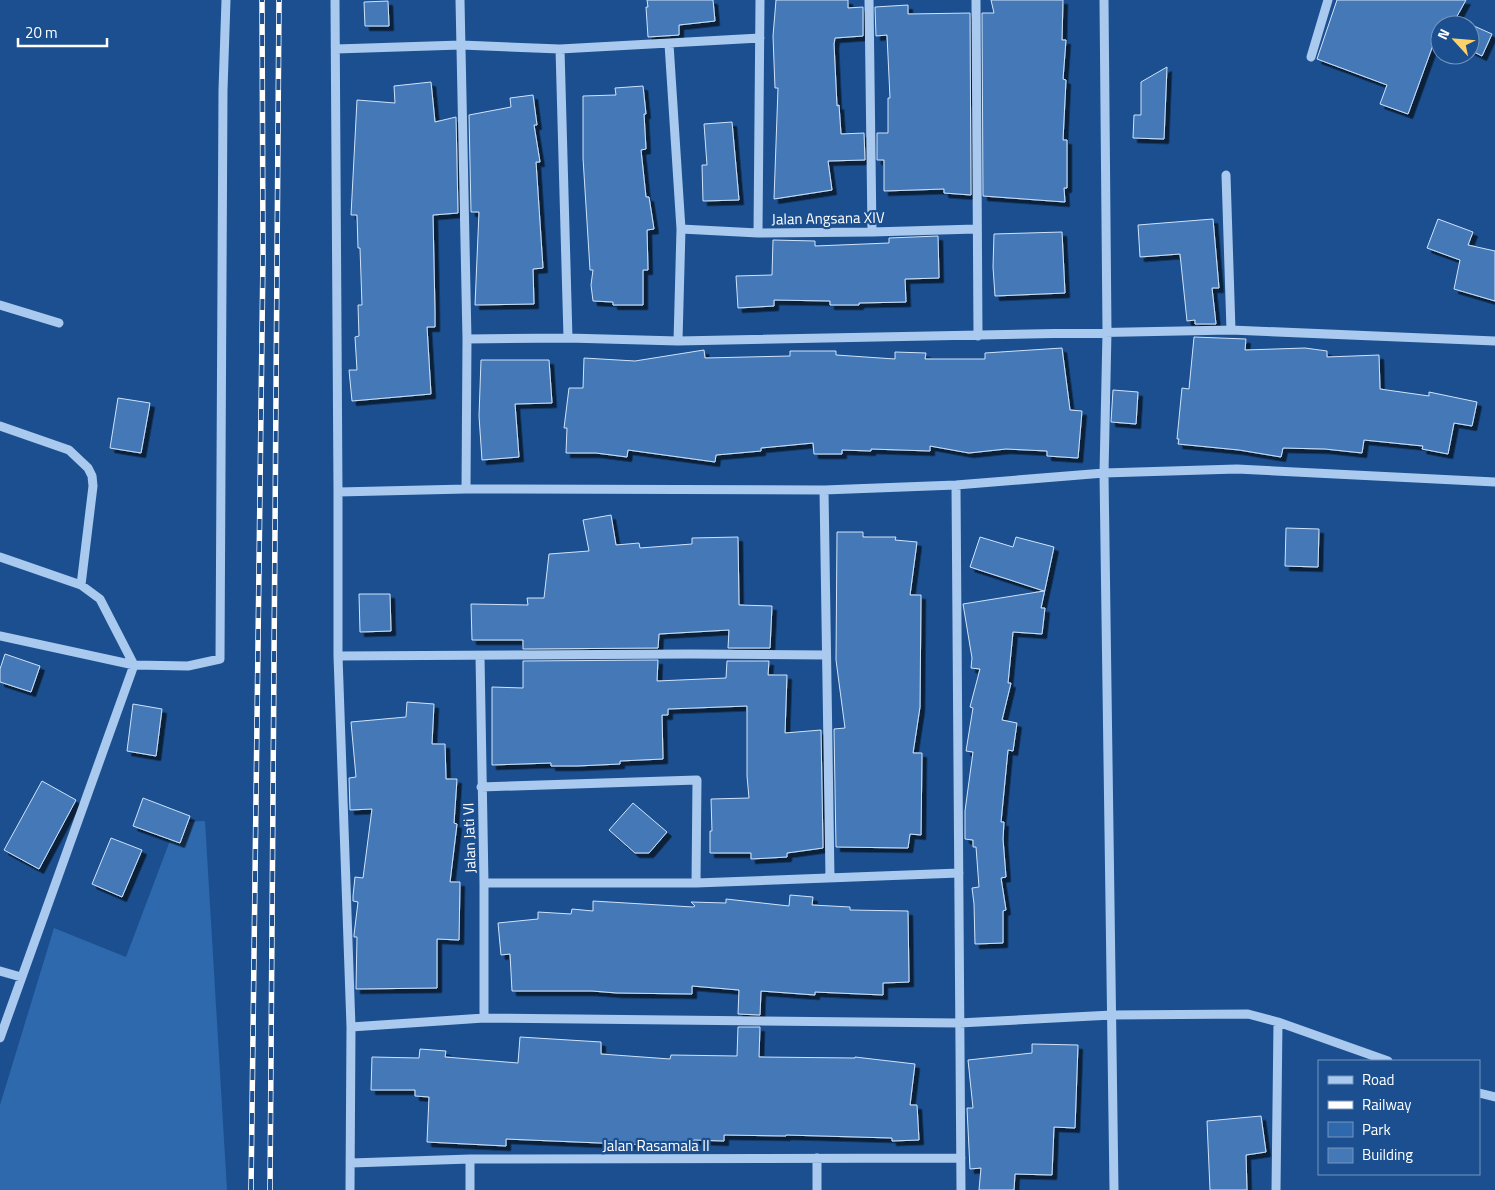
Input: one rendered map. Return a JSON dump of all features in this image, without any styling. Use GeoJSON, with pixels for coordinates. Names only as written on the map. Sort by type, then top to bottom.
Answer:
{"type":"FeatureCollection","features":[{"type":"Feature","properties":{"kind":"street"},"geometry":{"type":"LineString","coordinates":[[0,636],[134,665],[188,666],[220,659],[223,100],[226,0]]}},
{"type":"Feature","properties":{"kind":"street"},"geometry":{"type":"LineString","coordinates":[[335,0],[338,656],[351,1027],[350,1190]]}},
{"type":"Feature","properties":{"kind":"street"},"geometry":{"type":"LineString","coordinates":[[460,0],[467,339],[466,489]]}},
{"type":"Feature","properties":{"kind":"street"},"geometry":{"type":"LineString","coordinates":[[758,233],[760,0]]}},
{"type":"Feature","properties":{"kind":"street"},"geometry":{"type":"LineString","coordinates":[[869,0],[872,232]]}},
{"type":"Feature","properties":{"kind":"street"},"geometry":{"type":"LineString","coordinates":[[976,0],[978,336]]}},
{"type":"Feature","properties":{"kind":"street"},"geometry":{"type":"LineString","coordinates":[[1104,0],[1107,332],[1104,474],[1114,1190]]}},
{"type":"Feature","properties":{"kind":"street"},"geometry":{"type":"LineString","coordinates":[[1310,57],[1328,0]]}},
{"type":"Feature","properties":{"kind":"street"},"geometry":{"type":"LineString","coordinates":[[336,49],[461,45],[560,50],[760,38]]}},
{"type":"Feature","properties":{"kind":"street"},"geometry":{"type":"LineString","coordinates":[[669,44],[681,229],[678,341]]}},
{"type":"Feature","properties":{"kind":"street"},"geometry":{"type":"LineString","coordinates":[[560,50],[568,338]]}},
{"type":"Feature","properties":{"kind":"street"},"geometry":{"type":"LineString","coordinates":[[1226,176],[1231,330]]}},
{"type":"Feature","properties":{"kind":"street","name":"Jalan Angsana XIV"},"geometry":{"type":"LineString","coordinates":[[681,229],[758,233],[976,229]]}},
{"type":"Feature","properties":{"kind":"street"},"geometry":{"type":"LineString","coordinates":[[0,305],[59,323]]}},
{"type":"Feature","properties":{"kind":"street"},"geometry":{"type":"LineString","coordinates":[[467,339],[568,338],[678,341],[1231,330],[1495,342]]}},
{"type":"Feature","properties":{"kind":"street"},"geometry":{"type":"LineString","coordinates":[[0,426],[69,450],[88,468],[92,476],[93,486],[81,585]]}},
{"type":"Feature","properties":{"kind":"street"},"geometry":{"type":"LineString","coordinates":[[338,492],[466,489],[824,490],[956,485],[1104,474],[1237,469],[1495,482]]}},
{"type":"Feature","properties":{"kind":"street"},"geometry":{"type":"LineString","coordinates":[[956,485],[959,873],[958,1023],[961,1190]]}},
{"type":"Feature","properties":{"kind":"street"},"geometry":{"type":"LineString","coordinates":[[824,490],[830,878]]}},
{"type":"Feature","properties":{"kind":"street"},"geometry":{"type":"LineString","coordinates":[[0,557],[81,585],[100,599],[134,665],[0,1038]]}},
{"type":"Feature","properties":{"kind":"street"},"geometry":{"type":"LineString","coordinates":[[338,656],[826,655]]}},
{"type":"Feature","properties":{"kind":"street","name":"Jalan Jati VI"},"geometry":{"type":"LineString","coordinates":[[480,656],[484,1018]]}},
{"type":"Feature","properties":{"kind":"street"},"geometry":{"type":"LineString","coordinates":[[481,787],[697,780],[696,883]]}},
{"type":"Feature","properties":{"kind":"street"},"geometry":{"type":"LineString","coordinates":[[484,883],[696,883],[959,873]]}},
{"type":"Feature","properties":{"kind":"street"},"geometry":{"type":"LineString","coordinates":[[0,970],[21,977]]}},
{"type":"Feature","properties":{"kind":"street"},"geometry":{"type":"LineString","coordinates":[[351,1027],[484,1018],[958,1023],[1112,1015],[1248,1014],[1278,1022],[1385,1060]]}},
{"type":"Feature","properties":{"kind":"street"},"geometry":{"type":"LineString","coordinates":[[1276,1190],[1278,1022]]}},
{"type":"Feature","properties":{"kind":"street"},"geometry":{"type":"LineString","coordinates":[[1480,1093],[1495,1098]]}},
{"type":"Feature","properties":{"kind":"street"},"geometry":{"type":"LineString","coordinates":[[816,1158],[817,1190]]}},
{"type":"Feature","properties":{"kind":"street","name":"Jalan Rasamala II"},"geometry":{"type":"LineString","coordinates":[[351,1163],[470,1159],[961,1158]]}},
{"type":"Feature","properties":{"kind":"street"},"geometry":{"type":"LineString","coordinates":[[470,1159],[470,1190]]}},
{"type":"Feature","properties":{"kind":"green space"},"geometry":{"type":"Polygon","coordinates":[[[205,821],[227,1190],[0,1190],[0,1105],[54,928],[126,957],[177,822],[205,821]]]}},
{"type":"Feature","properties":{"kind":"building"},"geometry":{"type":"Polygon","coordinates":[[[647,0],[713,0],[715,21],[679,25],[679,35],[648,37],[647,0]]]}},
{"type":"Feature","properties":{"kind":"building"},"geometry":{"type":"Polygon","coordinates":[[[776,0],[848,0],[848,8],[863,7],[863,36],[835,38],[834,44],[837,106],[839,105],[841,134],[864,133],[865,160],[828,161],[832,190],[774,199],[778,88],[775,88],[773,36],[776,0]]]}},
{"type":"Feature","properties":{"kind":"building"},"geometry":{"type":"Polygon","coordinates":[[[991,0],[1063,0],[1062,40],[1066,40],[1063,79],[1066,80],[1063,140],[1067,140],[1067,188],[1064,188],[1065,202],[983,196],[982,13],[994,13],[991,0]]]}},
{"type":"Feature","properties":{"kind":"building"},"geometry":{"type":"Polygon","coordinates":[[[1337,0],[1466,0],[1458,15],[1430,15],[1430,53],[1408,114],[1380,104],[1387,85],[1317,59],[1337,0]]]}},
{"type":"Feature","properties":{"kind":"building"},"geometry":{"type":"Polygon","coordinates":[[[388,1],[389,26],[365,26],[364,2],[388,1]]]}},
{"type":"Feature","properties":{"kind":"building"},"geometry":{"type":"Polygon","coordinates":[[[908,5],[908,14],[970,13],[971,195],[944,193],[944,189],[884,191],[884,160],[877,160],[877,133],[888,133],[888,98],[890,98],[887,35],[876,36],[875,7],[908,5]]]}},
{"type":"Feature","properties":{"kind":"building"},"geometry":{"type":"Polygon","coordinates":[[[1480,29],[1492,34],[1482,56],[1480,55],[1480,29]]]}},
{"type":"Feature","properties":{"kind":"building"},"geometry":{"type":"Polygon","coordinates":[[[1167,67],[1164,139],[1133,138],[1134,115],[1141,115],[1141,82],[1167,67]]]}},
{"type":"Feature","properties":{"kind":"building"},"geometry":{"type":"Polygon","coordinates":[[[431,82],[435,122],[456,117],[458,213],[433,215],[435,327],[427,327],[431,394],[352,401],[349,370],[357,370],[355,337],[359,336],[358,305],[362,305],[357,215],[351,215],[357,100],[395,103],[394,86],[431,82]]]}},
{"type":"Feature","properties":{"kind":"building"},"geometry":{"type":"Polygon","coordinates":[[[643,86],[646,114],[644,114],[646,149],[641,150],[646,197],[649,197],[654,229],[647,230],[648,270],[643,270],[643,305],[613,305],[613,302],[593,301],[591,285],[593,270],[590,270],[583,158],[583,96],[616,95],[615,88],[643,86]]]}},
{"type":"Feature","properties":{"kind":"building"},"geometry":{"type":"Polygon","coordinates":[[[533,95],[537,125],[534,125],[540,162],[536,162],[543,268],[533,269],[534,304],[475,305],[479,212],[471,212],[469,115],[511,107],[510,98],[533,95]]]}},
{"type":"Feature","properties":{"kind":"building"},"geometry":{"type":"Polygon","coordinates":[[[732,122],[739,200],[703,201],[702,165],[707,165],[704,124],[732,122]]]}},
{"type":"Feature","properties":{"kind":"building"},"geometry":{"type":"Polygon","coordinates":[[[1213,219],[1219,288],[1212,288],[1216,324],[1195,324],[1195,320],[1187,321],[1180,254],[1140,257],[1138,225],[1213,219]]]}},
{"type":"Feature","properties":{"kind":"building"},"geometry":{"type":"Polygon","coordinates":[[[1438,219],[1473,232],[1468,245],[1495,251],[1495,301],[1454,289],[1460,260],[1427,248],[1438,219]]]}},
{"type":"Feature","properties":{"kind":"building"},"geometry":{"type":"Polygon","coordinates":[[[1062,232],[1065,293],[995,296],[993,267],[994,234],[1062,232]]]}},
{"type":"Feature","properties":{"kind":"building"},"geometry":{"type":"Polygon","coordinates":[[[938,236],[939,278],[905,279],[906,302],[830,305],[830,301],[774,300],[774,306],[738,308],[736,276],[772,275],[773,240],[815,241],[815,246],[889,243],[889,238],[938,236]]]}},
{"type":"Feature","properties":{"kind":"building"},"geometry":{"type":"Polygon","coordinates":[[[1194,337],[1246,339],[1245,350],[1305,348],[1327,351],[1327,357],[1379,355],[1380,389],[1429,396],[1429,392],[1477,402],[1472,426],[1454,423],[1448,454],[1422,449],[1423,446],[1364,440],[1362,453],[1325,449],[1283,448],[1281,457],[1239,450],[1178,444],[1182,388],[1189,389],[1194,337]]]}},
{"type":"Feature","properties":{"kind":"building"},"geometry":{"type":"Polygon","coordinates":[[[1062,348],[1070,410],[1082,411],[1078,458],[1047,456],[1047,451],[1006,449],[969,453],[930,446],[930,451],[871,449],[871,451],[842,450],[842,454],[814,454],[813,443],[761,448],[761,451],[716,455],[715,462],[628,450],[627,457],[596,453],[566,453],[567,428],[564,428],[569,388],[583,388],[584,358],[635,361],[704,350],[705,358],[790,356],[790,351],[836,351],[836,355],[895,359],[895,352],[926,353],[925,359],[985,359],[985,353],[1062,348]]]}},
{"type":"Feature","properties":{"kind":"building"},"geometry":{"type":"Polygon","coordinates":[[[481,360],[549,360],[552,403],[515,404],[519,457],[482,460],[479,416],[481,360]]]}},
{"type":"Feature","properties":{"kind":"building"},"geometry":{"type":"Polygon","coordinates":[[[1113,390],[1138,392],[1136,424],[1111,422],[1113,390]]]}},
{"type":"Feature","properties":{"kind":"building"},"geometry":{"type":"Polygon","coordinates":[[[118,398],[150,403],[141,453],[110,448],[118,398]]]}},
{"type":"Feature","properties":{"kind":"building"},"geometry":{"type":"Polygon","coordinates":[[[611,515],[616,545],[639,543],[640,548],[692,544],[692,538],[738,537],[739,605],[772,606],[770,648],[728,648],[729,630],[659,634],[658,648],[523,649],[523,640],[472,640],[471,604],[528,605],[527,598],[544,598],[549,554],[589,551],[583,520],[611,515]]]}},
{"type":"Feature","properties":{"kind":"building"},"geometry":{"type":"Polygon","coordinates":[[[1286,528],[1319,529],[1318,567],[1285,566],[1286,528]]]}},
{"type":"Feature","properties":{"kind":"building"},"geometry":{"type":"Polygon","coordinates":[[[837,532],[863,532],[863,537],[896,537],[895,540],[917,542],[910,595],[921,595],[920,707],[913,753],[922,753],[921,835],[910,834],[908,848],[836,847],[834,729],[845,728],[836,660],[837,532]]]}},
{"type":"Feature","properties":{"kind":"building"},"geometry":{"type":"Polygon","coordinates":[[[980,537],[1013,547],[1016,537],[1054,547],[1041,608],[1045,608],[1042,634],[1013,632],[1008,683],[1011,683],[1002,720],[1017,723],[1013,751],[1008,750],[1001,822],[1004,822],[1003,839],[1006,877],[1001,878],[1006,910],[1003,911],[1003,943],[975,944],[972,888],[979,887],[976,847],[973,847],[973,840],[965,839],[965,811],[973,752],[966,751],[973,708],[970,707],[980,669],[971,668],[972,658],[963,604],[1044,591],[970,567],[980,537]]]}},
{"type":"Feature","properties":{"kind":"building"},"geometry":{"type":"Polygon","coordinates":[[[359,594],[390,594],[391,631],[360,632],[359,594]]]}},
{"type":"Feature","properties":{"kind":"building"},"geometry":{"type":"Polygon","coordinates":[[[5,654],[40,666],[31,692],[0,682],[0,669],[5,654]]]}},
{"type":"Feature","properties":{"kind":"building"},"geometry":{"type":"Polygon","coordinates":[[[658,660],[657,681],[726,678],[727,661],[769,661],[768,675],[787,675],[785,733],[821,730],[823,848],[787,853],[787,857],[751,859],[751,853],[710,853],[710,831],[712,831],[711,799],[749,798],[747,776],[747,706],[668,709],[668,715],[662,715],[663,759],[577,766],[551,766],[551,763],[492,765],[492,687],[523,688],[523,661],[658,660]]]}},
{"type":"Feature","properties":{"kind":"building"},"geometry":{"type":"Polygon","coordinates":[[[407,702],[434,704],[432,744],[445,744],[446,779],[457,779],[454,823],[457,824],[450,882],[460,882],[459,940],[437,939],[437,988],[356,989],[357,937],[354,937],[354,935],[358,902],[353,901],[353,896],[355,877],[363,878],[372,809],[350,810],[349,778],[356,777],[351,722],[406,717],[407,702]]]}},
{"type":"Feature","properties":{"kind":"building"},"geometry":{"type":"Polygon","coordinates":[[[133,704],[162,709],[156,756],[127,751],[133,704]]]}},
{"type":"Feature","properties":{"kind":"building"},"geometry":{"type":"Polygon","coordinates":[[[42,781],[76,800],[39,869],[4,850],[42,781]]]}},
{"type":"Feature","properties":{"kind":"building"},"geometry":{"type":"Polygon","coordinates":[[[143,798],[190,816],[180,843],[133,826],[143,798]]]}},
{"type":"Feature","properties":{"kind":"building"},"geometry":{"type":"Polygon","coordinates":[[[633,803],[667,832],[649,853],[635,853],[609,830],[633,803]]]}},
{"type":"Feature","properties":{"kind":"building"},"geometry":{"type":"Polygon","coordinates":[[[111,838],[142,850],[122,897],[92,884],[111,838]]]}},
{"type":"Feature","properties":{"kind":"building"},"geometry":{"type":"Polygon","coordinates":[[[790,895],[813,897],[812,905],[850,907],[850,910],[908,911],[909,982],[883,983],[883,995],[815,992],[815,995],[761,991],[760,1015],[738,1014],[739,990],[692,986],[692,994],[512,991],[510,954],[501,955],[498,923],[538,919],[538,912],[571,914],[572,909],[593,911],[593,901],[693,907],[695,906],[691,902],[726,903],[726,899],[789,906],[790,895]]]}},
{"type":"Feature","properties":{"kind":"building"},"geometry":{"type":"Polygon","coordinates":[[[738,1027],[760,1027],[759,1057],[855,1057],[915,1064],[910,1105],[917,1105],[919,1140],[892,1141],[892,1138],[724,1135],[724,1141],[694,1140],[694,1147],[506,1139],[506,1146],[427,1142],[429,1097],[415,1096],[415,1090],[371,1090],[372,1057],[419,1058],[420,1049],[446,1051],[445,1057],[518,1063],[520,1037],[601,1042],[601,1054],[670,1059],[671,1055],[737,1056],[738,1027]]]}},
{"type":"Feature","properties":{"kind":"building"},"geometry":{"type":"Polygon","coordinates":[[[1032,1044],[1078,1045],[1075,1128],[1054,1127],[1052,1175],[1015,1174],[1014,1190],[979,1190],[981,1168],[970,1169],[967,1108],[973,1108],[968,1060],[1032,1053],[1032,1044]]]}},
{"type":"Feature","properties":{"kind":"building"},"geometry":{"type":"Polygon","coordinates":[[[1261,1116],[1266,1152],[1246,1155],[1247,1190],[1210,1190],[1207,1121],[1261,1116]]]}},
{"type":"Feature","properties":{"kind":"railway"},"geometry":{"type":"LineString","coordinates":[[251,1190],[263,255],[262,0]]}},
{"type":"Feature","properties":{"kind":"railway"},"geometry":{"type":"LineString","coordinates":[[270,1190],[279,0]]}}]}
